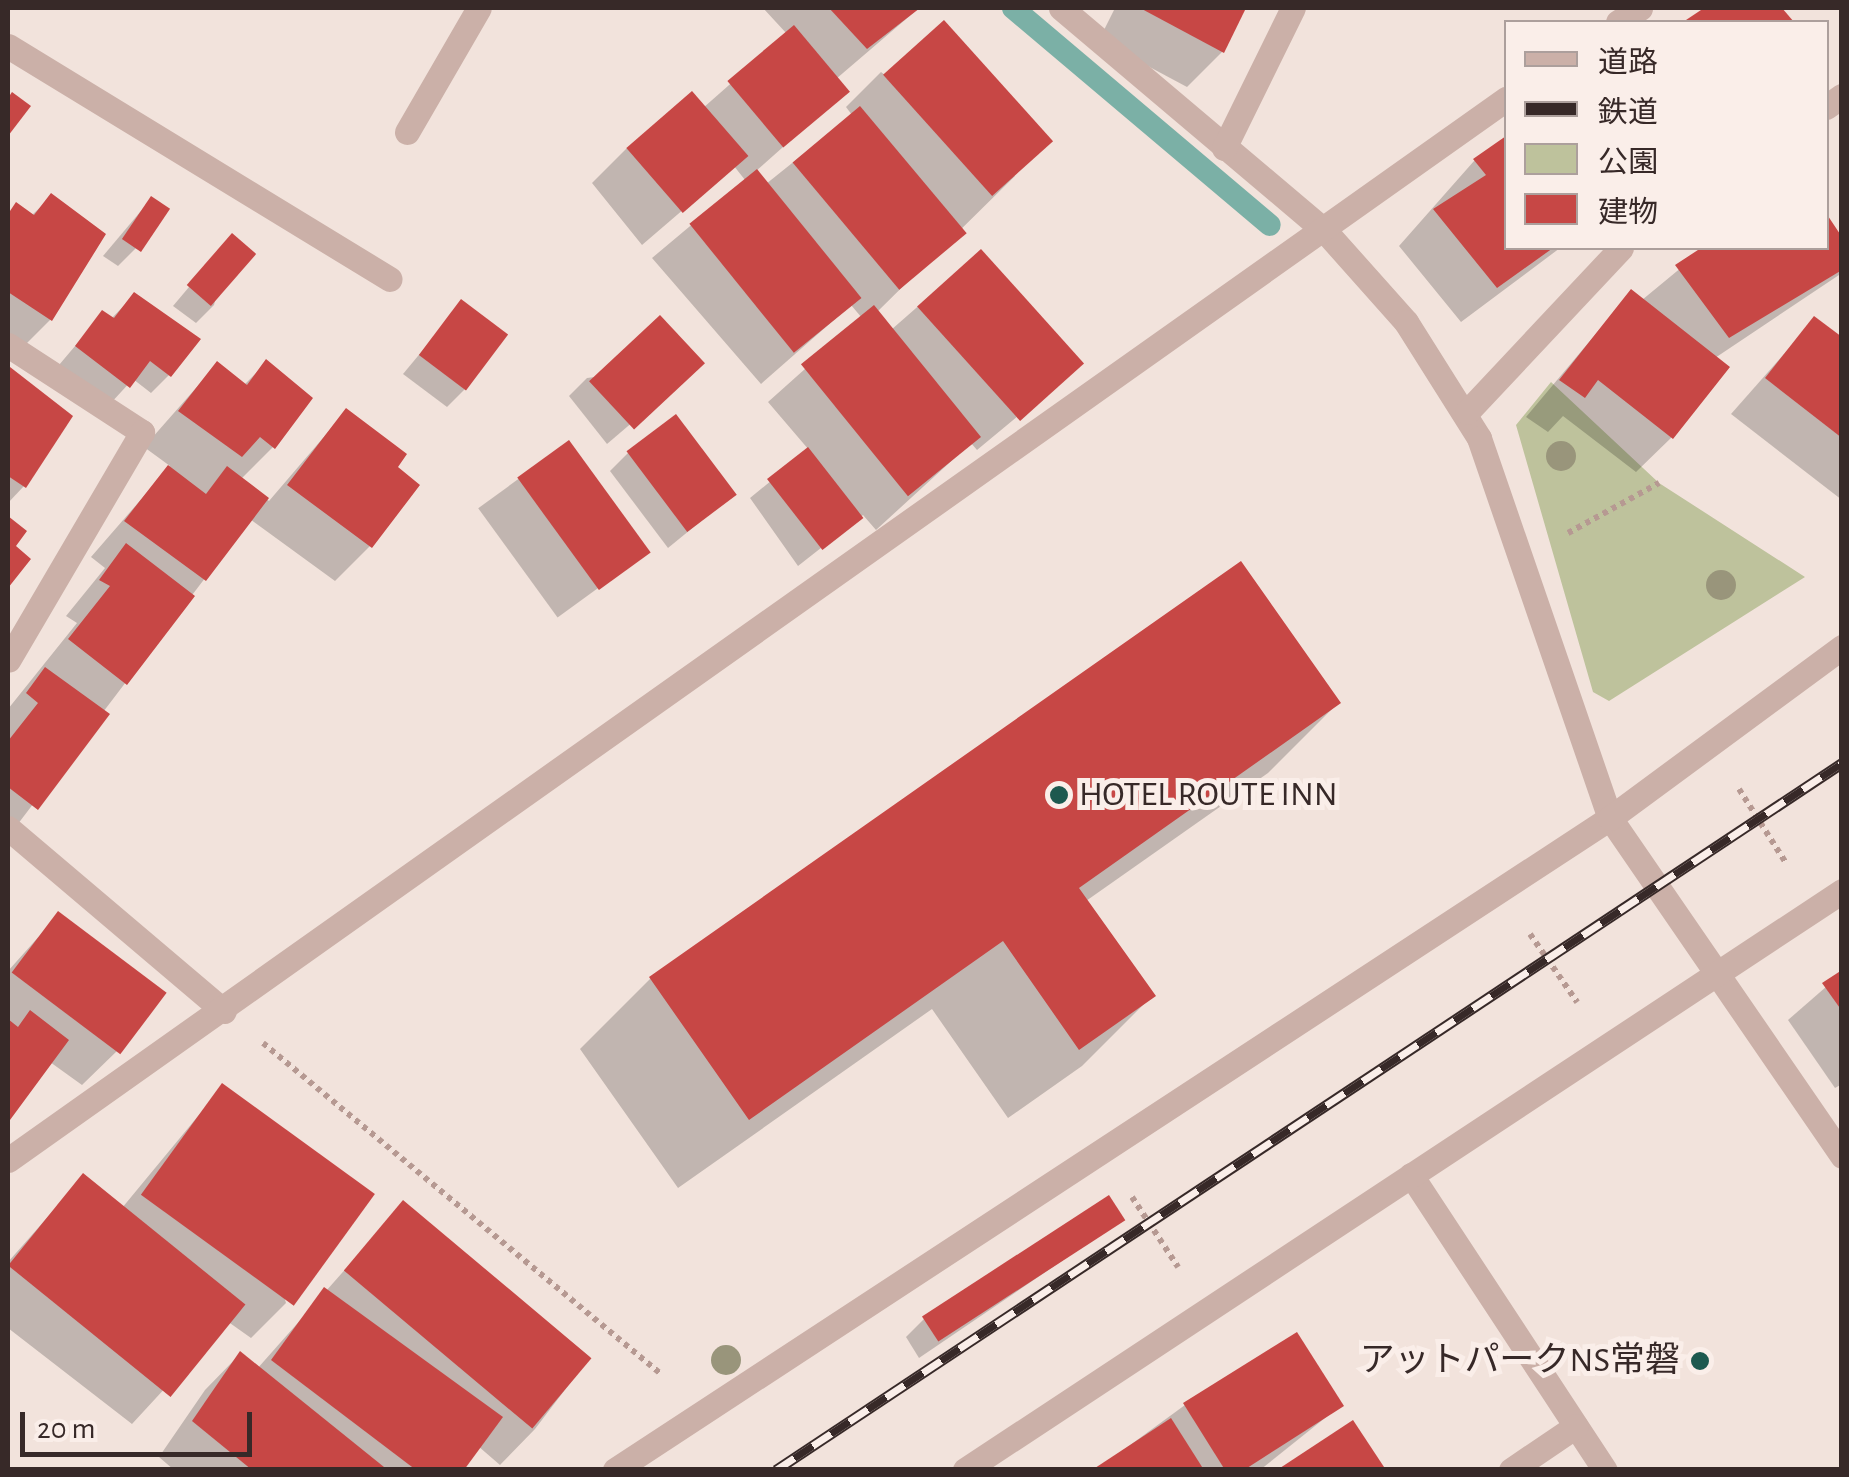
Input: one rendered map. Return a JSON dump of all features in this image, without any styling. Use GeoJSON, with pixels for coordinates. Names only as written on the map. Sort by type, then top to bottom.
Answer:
{"type":"FeatureCollection","features":[{"type":"Feature","properties":{"kind":"street"},"geometry":{"type":"LineString","coordinates":[[407,132],[478,8]]}},
{"type":"Feature","properties":{"kind":"street"},"geometry":{"type":"LineString","coordinates":[[1061,8],[1325,231],[1406,322],[1467,412],[1610,818],[1842,1156]]}},
{"type":"Feature","properties":{"kind":"street"},"geometry":{"type":"LineString","coordinates":[[1224,148],[1293,8]]}},
{"type":"Feature","properties":{"kind":"street"},"geometry":{"type":"LineString","coordinates":[[8,46],[390,279]]}},
{"type":"Feature","properties":{"kind":"street"},"geometry":{"type":"LineString","coordinates":[[8,1160],[224,1011],[1504,101]]}},
{"type":"Feature","properties":{"kind":"street"},"geometry":{"type":"LineString","coordinates":[[1467,412],[1619,250]]}},
{"type":"Feature","properties":{"kind":"street"},"geometry":{"type":"LineString","coordinates":[[8,345],[142,432],[8,660]]}},
{"type":"Feature","properties":{"kind":"street"},"geometry":{"type":"LineString","coordinates":[[616,1470],[1610,818],[1842,647]]}},
{"type":"Feature","properties":{"kind":"street"},"geometry":{"type":"LineString","coordinates":[[8,828],[224,1011]]}},
{"type":"Feature","properties":{"kind":"street"},"geometry":{"type":"LineString","coordinates":[[964,1470],[1842,891]]}},
{"type":"Feature","properties":{"kind":"street"},"geometry":{"type":"LineString","coordinates":[[1411,1175],[1605,1470]]}},
{"type":"Feature","properties":{"kind":"street"},"geometry":{"type":"LineString","coordinates":[[1511,1470],[1576,1426]]}},
{"type":"Feature","properties":{"kind":"path"},"geometry":{"type":"LineString","coordinates":[[1550,543],[1659,483]]}},
{"type":"Feature","properties":{"kind":"path"},"geometry":{"type":"LineString","coordinates":[[1731,776],[1787,864]]}},
{"type":"Feature","properties":{"kind":"path"},"geometry":{"type":"LineString","coordinates":[[1522,922],[1589,1020]]}},
{"type":"Feature","properties":{"kind":"path"},"geometry":{"type":"LineString","coordinates":[[224,1011],[705,1409]]}},
{"type":"Feature","properties":{"kind":"path"},"geometry":{"type":"LineString","coordinates":[[1120,1205],[1134,1196],[1178,1267]]}},
{"type":"Feature","properties":{"kind":"green space"},"geometry":{"type":"Polygon","coordinates":[[[1551,382],[1659,483],[1805,577],[1609,701],[1593,692],[1516,425],[1551,382]]]}},
{"type":"Feature","properties":{"kind":"building"},"geometry":{"type":"Polygon","coordinates":[[[829,8],[920,8],[867,49],[829,8]]]}},
{"type":"Feature","properties":{"kind":"building"},"geometry":{"type":"Polygon","coordinates":[[[1140,8],[1246,8],[1224,53],[1140,8]]]}},
{"type":"Feature","properties":{"kind":"building"},"geometry":{"type":"Polygon","coordinates":[[[1704,8],[1782,8],[1792,20],[1686,20],[1704,8]]]}},
{"type":"Feature","properties":{"kind":"building"},"geometry":{"type":"Polygon","coordinates":[[[944,20],[1053,141],[992,196],[883,75],[944,20]]]}},
{"type":"Feature","properties":{"kind":"building"},"geometry":{"type":"Polygon","coordinates":[[[794,25],[850,92],[783,148],[727,81],[794,25]]]}},
{"type":"Feature","properties":{"kind":"building"},"geometry":{"type":"Polygon","coordinates":[[[692,91],[748,156],[683,213],[626,148],[692,91]]]}},
{"type":"Feature","properties":{"kind":"building"},"geometry":{"type":"Polygon","coordinates":[[[12,92],[31,106],[8,136],[8,98],[12,92]]]}},
{"type":"Feature","properties":{"kind":"building"},"geometry":{"type":"Polygon","coordinates":[[[860,106],[967,233],[899,290],[793,163],[860,106]]]}},
{"type":"Feature","properties":{"kind":"building"},"geometry":{"type":"Polygon","coordinates":[[[1504,137],[1504,250],[1550,250],[1497,288],[1433,209],[1486,175],[1473,159],[1504,137]]]}},
{"type":"Feature","properties":{"kind":"building"},"geometry":{"type":"Polygon","coordinates":[[[757,169],[861,298],[794,353],[689,224],[757,169]]]}},
{"type":"Feature","properties":{"kind":"building"},"geometry":{"type":"Polygon","coordinates":[[[51,193],[106,234],[52,321],[8,292],[8,214],[16,202],[34,215],[51,193]]]}},
{"type":"Feature","properties":{"kind":"building"},"geometry":{"type":"Polygon","coordinates":[[[151,196],[170,209],[141,252],[122,239],[151,196]]]}},
{"type":"Feature","properties":{"kind":"building"},"geometry":{"type":"Polygon","coordinates":[[[1829,218],[1842,237],[1842,270],[1729,338],[1675,265],[1698,250],[1829,250],[1829,218]]]}},
{"type":"Feature","properties":{"kind":"building"},"geometry":{"type":"Polygon","coordinates":[[[232,233],[256,254],[211,306],[187,285],[232,233]]]}},
{"type":"Feature","properties":{"kind":"building"},"geometry":{"type":"Polygon","coordinates":[[[981,249],[1084,363],[1020,421],[917,307],[981,249]]]}},
{"type":"Feature","properties":{"kind":"building"},"geometry":{"type":"Polygon","coordinates":[[[1631,289],[1730,367],[1673,439],[1598,380],[1585,398],[1559,380],[1631,289]]]}},
{"type":"Feature","properties":{"kind":"building"},"geometry":{"type":"Polygon","coordinates":[[[134,292],[201,339],[171,377],[150,361],[130,388],[75,346],[102,310],[114,318],[134,292]]]}},
{"type":"Feature","properties":{"kind":"building"},"geometry":{"type":"Polygon","coordinates":[[[461,299],[508,335],[466,390],[419,355],[461,299]]]}},
{"type":"Feature","properties":{"kind":"building"},"geometry":{"type":"Polygon","coordinates":[[[874,305],[981,437],[908,496],[801,364],[874,305]]]}},
{"type":"Feature","properties":{"kind":"building"},"geometry":{"type":"Polygon","coordinates":[[[660,315],[705,363],[634,429],[589,381],[660,315]]]}},
{"type":"Feature","properties":{"kind":"building"},"geometry":{"type":"Polygon","coordinates":[[[1814,316],[1842,337],[1842,438],[1765,378],[1814,316]]]}},
{"type":"Feature","properties":{"kind":"building"},"geometry":{"type":"Polygon","coordinates":[[[266,359],[313,398],[275,449],[260,437],[242,457],[178,411],[217,361],[247,385],[266,359]]]}},
{"type":"Feature","properties":{"kind":"building"},"geometry":{"type":"Polygon","coordinates":[[[10,367],[73,416],[26,488],[8,476],[10,367]]]}},
{"type":"Feature","properties":{"kind":"building"},"geometry":{"type":"Polygon","coordinates":[[[346,408],[407,454],[398,467],[420,485],[372,548],[287,485],[346,408]]]}},
{"type":"Feature","properties":{"kind":"building"},"geometry":{"type":"Polygon","coordinates":[[[676,414],[737,495],[687,532],[626,451],[676,414]]]}},
{"type":"Feature","properties":{"kind":"building"},"geometry":{"type":"Polygon","coordinates":[[[569,440],[651,552],[599,590],[517,478],[569,440]]]}},
{"type":"Feature","properties":{"kind":"building"},"geometry":{"type":"Polygon","coordinates":[[[808,447],[863,518],[822,550],[767,479],[808,447]]]}},
{"type":"Feature","properties":{"kind":"building"},"geometry":{"type":"Polygon","coordinates":[[[168,465],[206,494],[227,466],[269,498],[206,581],[124,521],[168,465]]]}},
{"type":"Feature","properties":{"kind":"building"},"geometry":{"type":"Polygon","coordinates":[[[8,516],[27,531],[16,546],[31,559],[8,588],[8,516]]]}},
{"type":"Feature","properties":{"kind":"building"},"geometry":{"type":"Polygon","coordinates":[[[126,543],[195,596],[127,685],[68,639],[110,586],[99,580],[126,543]]]}},
{"type":"Feature","properties":{"kind":"building","name":"HOTEL ROUTE INN"},"geometry":{"type":"Polygon","coordinates":[[[1241,561],[1341,703],[1079,888],[1156,996],[1079,1050],[1003,941],[749,1120],[649,977],[1241,561]]]}},
{"type":"Feature","properties":{"kind":"building"},"geometry":{"type":"Polygon","coordinates":[[[45,667],[110,714],[38,810],[8,787],[8,741],[38,703],[26,693],[45,667]]]}},
{"type":"Feature","properties":{"kind":"building"},"geometry":{"type":"Polygon","coordinates":[[[58,911],[167,993],[120,1054],[12,972],[58,911]]]}},
{"type":"Feature","properties":{"kind":"building"},"geometry":{"type":"Polygon","coordinates":[[[1842,970],[1842,1011],[1822,983],[1842,970]]]}},
{"type":"Feature","properties":{"kind":"building"},"geometry":{"type":"Polygon","coordinates":[[[30,1010],[69,1040],[10,1120],[8,1019],[18,1027],[30,1010]]]}},
{"type":"Feature","properties":{"kind":"building"},"geometry":{"type":"Polygon","coordinates":[[[222,1083],[375,1194],[294,1306],[141,1195],[222,1083]]]}},
{"type":"Feature","properties":{"kind":"building"},"geometry":{"type":"Polygon","coordinates":[[[83,1173],[245,1305],[171,1397],[8,1265],[83,1173]]]}},
{"type":"Feature","properties":{"kind":"building"},"geometry":{"type":"Polygon","coordinates":[[[1109,1195],[1125,1220],[938,1342],[922,1316],[1109,1195]]]}},
{"type":"Feature","properties":{"kind":"building"},"geometry":{"type":"Polygon","coordinates":[[[403,1200],[591,1358],[532,1429],[344,1270],[403,1200]]]}},
{"type":"Feature","properties":{"kind":"building"},"geometry":{"type":"Polygon","coordinates":[[[324,1287],[503,1417],[464,1470],[416,1470],[271,1360],[324,1287]]]}},
{"type":"Feature","properties":{"kind":"building"},"geometry":{"type":"Polygon","coordinates":[[[1297,1332],[1344,1406],[1244,1470],[1225,1470],[1183,1403],[1297,1332]]]}},
{"type":"Feature","properties":{"kind":"building"},"geometry":{"type":"Polygon","coordinates":[[[240,1351],[384,1467],[382,1470],[252,1470],[192,1421],[240,1351]]]}},
{"type":"Feature","properties":{"kind":"building"},"geometry":{"type":"Polygon","coordinates":[[[1171,1418],[1204,1470],[1092,1470],[1171,1418]]]}},
{"type":"Feature","properties":{"kind":"building"},"geometry":{"type":"Polygon","coordinates":[[[1353,1420],[1386,1470],[1277,1470],[1353,1420]]]}},
{"type":"Feature","properties":{"kind":"waterway"},"geometry":{"type":"LineString","coordinates":[[1013,8],[1270,225]]}},
{"type":"Feature","properties":{"kind":"railway"},"geometry":{"type":"LineString","coordinates":[[776,1470],[1842,763]]}},
{"type":"Feature","properties":{"kind":"place","name":"HOTEL ROUTE INN"},"geometry":{"type":"Point","coordinates":[1059,795]}},
{"type":"Feature","properties":{"kind":"place","name":"アットパークNS常磐"},"geometry":{"type":"Point","coordinates":[1700,1361]}}]}
